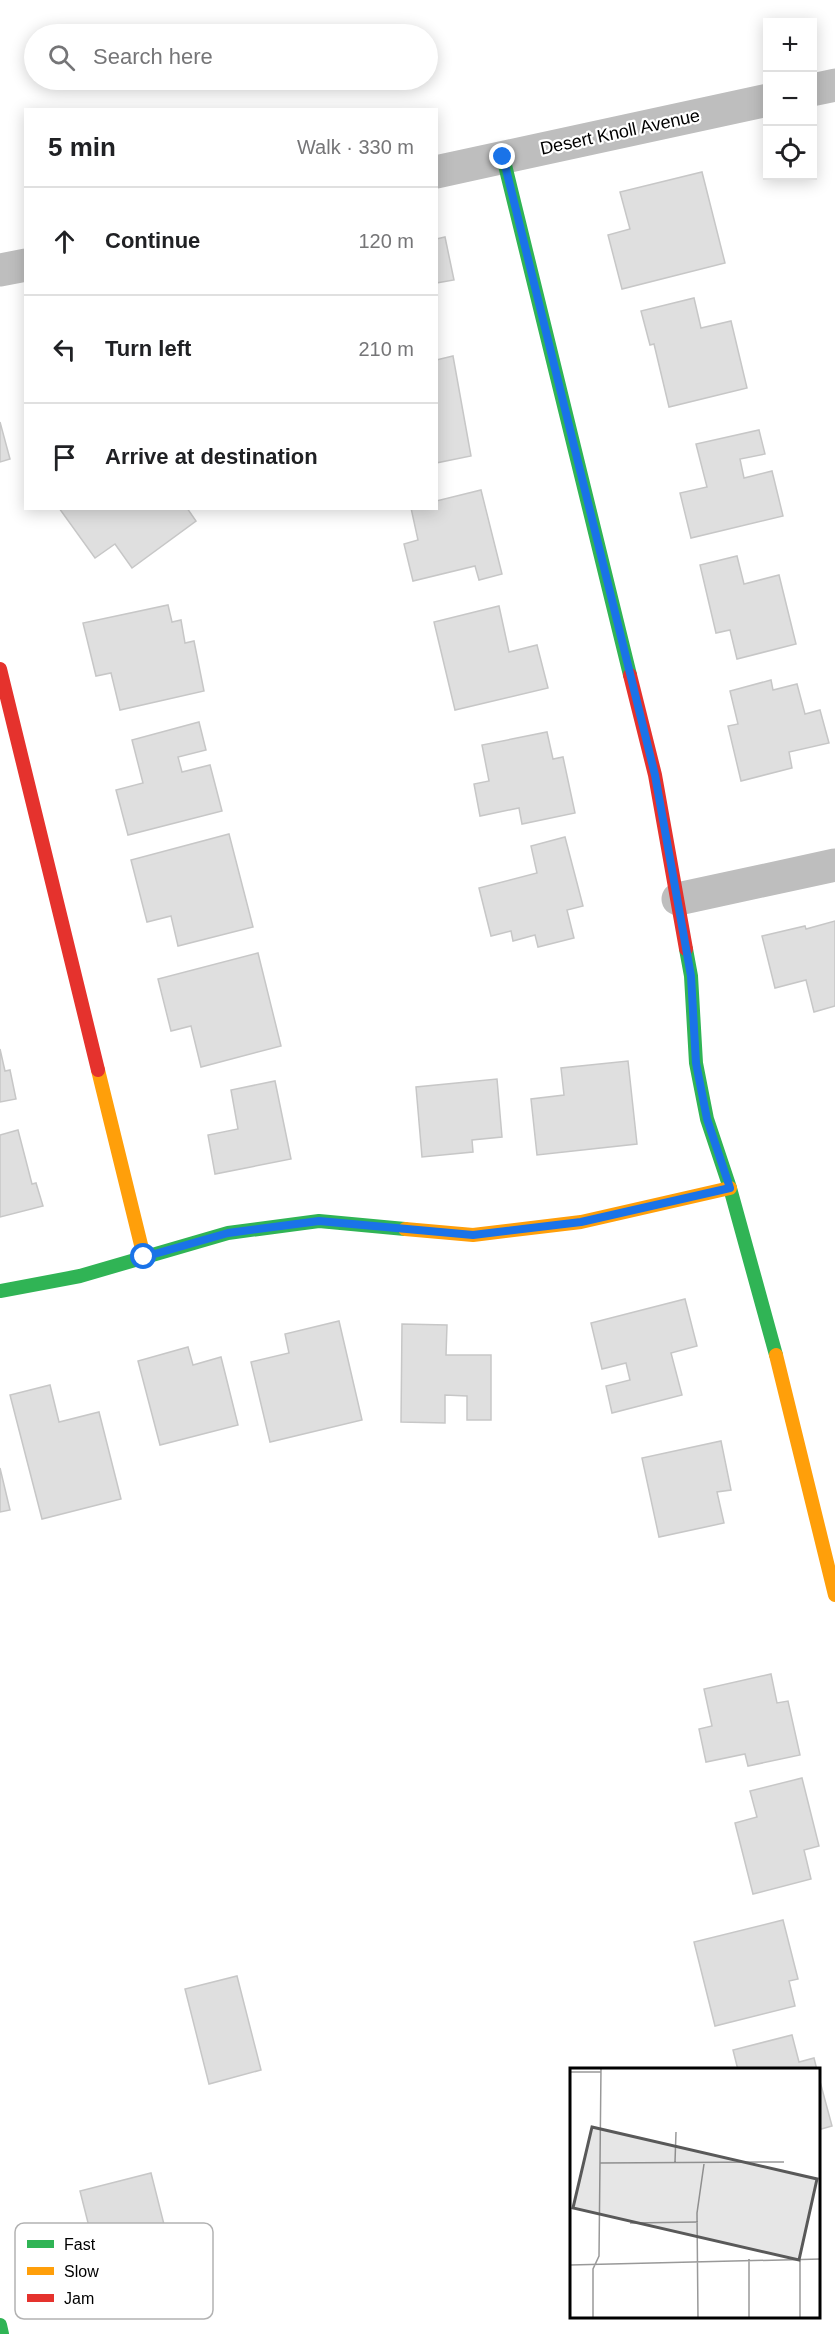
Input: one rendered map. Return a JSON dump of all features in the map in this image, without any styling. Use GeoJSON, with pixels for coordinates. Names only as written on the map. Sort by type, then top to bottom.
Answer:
{"type":"FeatureCollection","features":[{"type":"Feature","properties":{"kind":"street"},"geometry":{"type":"LineString","coordinates":[[817,89],[835,85]]}},
{"type":"Feature","properties":{"kind":"street","name":"Desert Knoll Avenue"},"geometry":{"type":"LineString","coordinates":[[438,172],[763,101]]}},
{"type":"Feature","properties":{"kind":"street"},"geometry":{"type":"LineString","coordinates":[[503,157],[655,775],[691,976],[696,1063],[707,1119],[730,1188],[789,1404],[835,1595]]}},
{"type":"Feature","properties":{"kind":"street"},"geometry":{"type":"LineString","coordinates":[[0,270],[24,265]]}},
{"type":"Feature","properties":{"kind":"street"},"geometry":{"type":"LineString","coordinates":[[0,669],[144,1257]]}},
{"type":"Feature","properties":{"kind":"street"},"geometry":{"type":"LineString","coordinates":[[678,899],[835,866]]}},
{"type":"Feature","properties":{"kind":"street"},"geometry":{"type":"LineString","coordinates":[[0,1290],[80,1276],[228,1233],[319,1221],[473,1235],[570,1224],[730,1188]]}},
{"type":"Feature","properties":{"kind":"street"},"geometry":{"type":"LineString","coordinates":[[0,2325],[2,2334]]}},
{"type":"Feature","properties":{"kind":"building"},"geometry":{"type":"Polygon","coordinates":[[[702,172],[725,263],[622,289],[608,235],[630,229],[620,192],[702,172]]]}},
{"type":"Feature","properties":{"kind":"building"},"geometry":{"type":"Polygon","coordinates":[[[445,237],[454,280],[438,283],[438,239],[445,237]]]}},
{"type":"Feature","properties":{"kind":"building"},"geometry":{"type":"Polygon","coordinates":[[[694,298],[701,328],[731,321],[747,388],[669,407],[654,344],[650,345],[641,311],[694,298]]]}},
{"type":"Feature","properties":{"kind":"building"},"geometry":{"type":"Polygon","coordinates":[[[453,356],[471,456],[438,463],[438,360],[453,356]]]}},
{"type":"Feature","properties":{"kind":"building"},"geometry":{"type":"Polygon","coordinates":[[[0,422],[10,459],[0,462],[0,422]]]}},
{"type":"Feature","properties":{"kind":"building"},"geometry":{"type":"Polygon","coordinates":[[[759,430],[765,454],[740,459],[744,478],[772,471],[783,516],[691,538],[680,493],[707,487],[696,444],[759,430]]]}},
{"type":"Feature","properties":{"kind":"building"},"geometry":{"type":"Polygon","coordinates":[[[481,490],[502,574],[479,580],[475,566],[413,581],[404,544],[418,540],[411,510],[438,510],[438,501],[481,490]]]}},
{"type":"Feature","properties":{"kind":"building"},"geometry":{"type":"Polygon","coordinates":[[[60,510],[188,510],[196,521],[132,568],[115,544],[95,558],[60,510]]]}},
{"type":"Feature","properties":{"kind":"building"},"geometry":{"type":"Polygon","coordinates":[[[737,556],[744,584],[779,575],[796,644],[737,659],[730,630],[716,633],[700,565],[737,556]]]}},
{"type":"Feature","properties":{"kind":"building"},"geometry":{"type":"Polygon","coordinates":[[[168,605],[172,622],[181,620],[185,643],[194,641],[204,691],[120,710],[111,673],[96,676],[83,623],[168,605]]]}},
{"type":"Feature","properties":{"kind":"building"},"geometry":{"type":"Polygon","coordinates":[[[499,606],[509,652],[537,645],[548,688],[455,710],[434,622],[499,606]]]}},
{"type":"Feature","properties":{"kind":"building"},"geometry":{"type":"Polygon","coordinates":[[[771,680],[773,690],[797,684],[805,714],[820,710],[829,743],[789,752],[792,768],[741,781],[728,726],[738,724],[730,691],[771,680]]]}},
{"type":"Feature","properties":{"kind":"building"},"geometry":{"type":"Polygon","coordinates":[[[199,722],[206,750],[178,757],[182,772],[210,765],[222,811],[128,835],[116,790],[143,783],[132,740],[199,722]]]}},
{"type":"Feature","properties":{"kind":"building"},"geometry":{"type":"Polygon","coordinates":[[[547,732],[553,759],[563,757],[575,813],[522,824],[519,808],[480,816],[474,784],[489,781],[482,745],[547,732]]]}},
{"type":"Feature","properties":{"kind":"building"},"geometry":{"type":"Polygon","coordinates":[[[229,834],[253,927],[178,946],[171,916],[147,922],[131,860],[229,834]]]}},
{"type":"Feature","properties":{"kind":"building"},"geometry":{"type":"Polygon","coordinates":[[[565,837],[583,906],[567,910],[574,938],[538,947],[535,935],[513,941],[511,931],[491,936],[479,888],[537,873],[531,846],[565,837]]]}},
{"type":"Feature","properties":{"kind":"building"},"geometry":{"type":"Polygon","coordinates":[[[835,921],[835,1006],[814,1012],[806,980],[775,988],[762,936],[805,926],[806,929],[835,921]]]}},
{"type":"Feature","properties":{"kind":"building"},"geometry":{"type":"Polygon","coordinates":[[[258,953],[281,1046],[201,1067],[191,1026],[171,1031],[158,979],[258,953]]]}},
{"type":"Feature","properties":{"kind":"building"},"geometry":{"type":"Polygon","coordinates":[[[0,1049],[5,1071],[10,1070],[16,1099],[0,1102],[0,1049]]]}},
{"type":"Feature","properties":{"kind":"building"},"geometry":{"type":"Polygon","coordinates":[[[628,1061],[637,1144],[537,1155],[531,1099],[564,1095],[561,1068],[628,1061]]]}},
{"type":"Feature","properties":{"kind":"building"},"geometry":{"type":"Polygon","coordinates":[[[497,1079],[502,1137],[472,1140],[473,1152],[422,1157],[416,1087],[497,1079]]]}},
{"type":"Feature","properties":{"kind":"building"},"geometry":{"type":"Polygon","coordinates":[[[275,1081],[291,1159],[215,1174],[208,1135],[238,1129],[231,1090],[275,1081]]]}},
{"type":"Feature","properties":{"kind":"building"},"geometry":{"type":"Polygon","coordinates":[[[18,1130],[32,1184],[36,1183],[43,1206],[0,1217],[0,1135],[18,1130]]]}},
{"type":"Feature","properties":{"kind":"building"},"geometry":{"type":"Polygon","coordinates":[[[685,1299],[697,1346],[671,1353],[682,1395],[612,1413],[606,1386],[630,1380],[626,1363],[602,1369],[591,1323],[685,1299]]]}},
{"type":"Feature","properties":{"kind":"building"},"geometry":{"type":"Polygon","coordinates":[[[339,1321],[362,1420],[270,1442],[251,1362],[289,1353],[285,1334],[339,1321]]]}},
{"type":"Feature","properties":{"kind":"building"},"geometry":{"type":"Polygon","coordinates":[[[402,1324],[447,1325],[446,1355],[491,1355],[491,1420],[467,1420],[467,1396],[445,1395],[445,1423],[401,1422],[402,1324]]]}},
{"type":"Feature","properties":{"kind":"building"},"geometry":{"type":"Polygon","coordinates":[[[188,1347],[193,1365],[221,1357],[238,1425],[160,1445],[138,1361],[188,1347]]]}},
{"type":"Feature","properties":{"kind":"building"},"geometry":{"type":"Polygon","coordinates":[[[50,1385],[59,1422],[99,1412],[121,1499],[42,1519],[10,1395],[50,1385]]]}},
{"type":"Feature","properties":{"kind":"building"},"geometry":{"type":"Polygon","coordinates":[[[721,1441],[731,1490],[717,1492],[724,1523],[659,1537],[642,1458],[721,1441]]]}},
{"type":"Feature","properties":{"kind":"building"},"geometry":{"type":"Polygon","coordinates":[[[0,1468],[10,1510],[0,1512],[0,1468]]]}},
{"type":"Feature","properties":{"kind":"building"},"geometry":{"type":"Polygon","coordinates":[[[771,1674],[777,1703],[788,1701],[800,1755],[748,1766],[745,1754],[706,1762],[699,1729],[712,1726],[704,1689],[771,1674]]]}},
{"type":"Feature","properties":{"kind":"building"},"geometry":{"type":"Polygon","coordinates":[[[802,1778],[819,1846],[804,1850],[811,1879],[753,1894],[735,1823],[757,1817],[750,1791],[802,1778]]]}},
{"type":"Feature","properties":{"kind":"building"},"geometry":{"type":"Polygon","coordinates":[[[783,1920],[798,1979],[789,1981],[795,2006],[715,2026],[694,1942],[783,1920]]]}},
{"type":"Feature","properties":{"kind":"building"},"geometry":{"type":"Polygon","coordinates":[[[237,1976],[261,2070],[209,2084],[185,1989],[237,1976]]]}},
{"type":"Feature","properties":{"kind":"building"},"geometry":{"type":"Polygon","coordinates":[[[792,2035],[799,2062],[814,2058],[816,2068],[738,2068],[733,2050],[792,2035]]]}},
{"type":"Feature","properties":{"kind":"building"},"geometry":{"type":"Polygon","coordinates":[[[820,2081],[832,2126],[820,2129],[820,2081]]]}},
{"type":"Feature","properties":{"kind":"building"},"geometry":{"type":"Polygon","coordinates":[[[151,2173],[164,2223],[88,2223],[80,2191],[151,2173]]]}},
{"type":"Feature","properties":{"kind":"traffic: fast"},"geometry":{"type":"LineString","coordinates":[[503,157],[630,675]]}},
{"type":"Feature","properties":{"kind":"traffic: fast"},"geometry":{"type":"LineString","coordinates":[[686,949],[691,976],[696,1063],[707,1119],[730,1188],[776,1355]]}},
{"type":"Feature","properties":{"kind":"traffic: fast"},"geometry":{"type":"LineString","coordinates":[[0,1291],[80,1276],[228,1233],[319,1221],[405,1229]]}},
{"type":"Feature","properties":{"kind":"traffic: fast"},"geometry":{"type":"LineString","coordinates":[[0,2325],[2,2334]]}},
{"type":"Feature","properties":{"kind":"traffic: slow"},"geometry":{"type":"LineString","coordinates":[[98,1070],[144,1257]]}},
{"type":"Feature","properties":{"kind":"traffic: slow"},"geometry":{"type":"LineString","coordinates":[[405,1229],[473,1235],[581,1222],[730,1188]]}},
{"type":"Feature","properties":{"kind":"traffic: slow"},"geometry":{"type":"LineString","coordinates":[[776,1355],[835,1595]]}},
{"type":"Feature","properties":{"kind":"traffic: jam"},"geometry":{"type":"LineString","coordinates":[[0,669],[98,1070]]}},
{"type":"Feature","properties":{"kind":"traffic: jam"},"geometry":{"type":"LineString","coordinates":[[630,675],[655,775],[686,949]]}},
{"type":"Feature","properties":{"kind":"route"},"geometry":{"type":"LineString","coordinates":[[144,1257],[228,1233],[319,1221],[473,1235],[581,1222],[730,1188],[707,1119],[696,1063],[691,976],[655,775],[503,157]]}}]}
